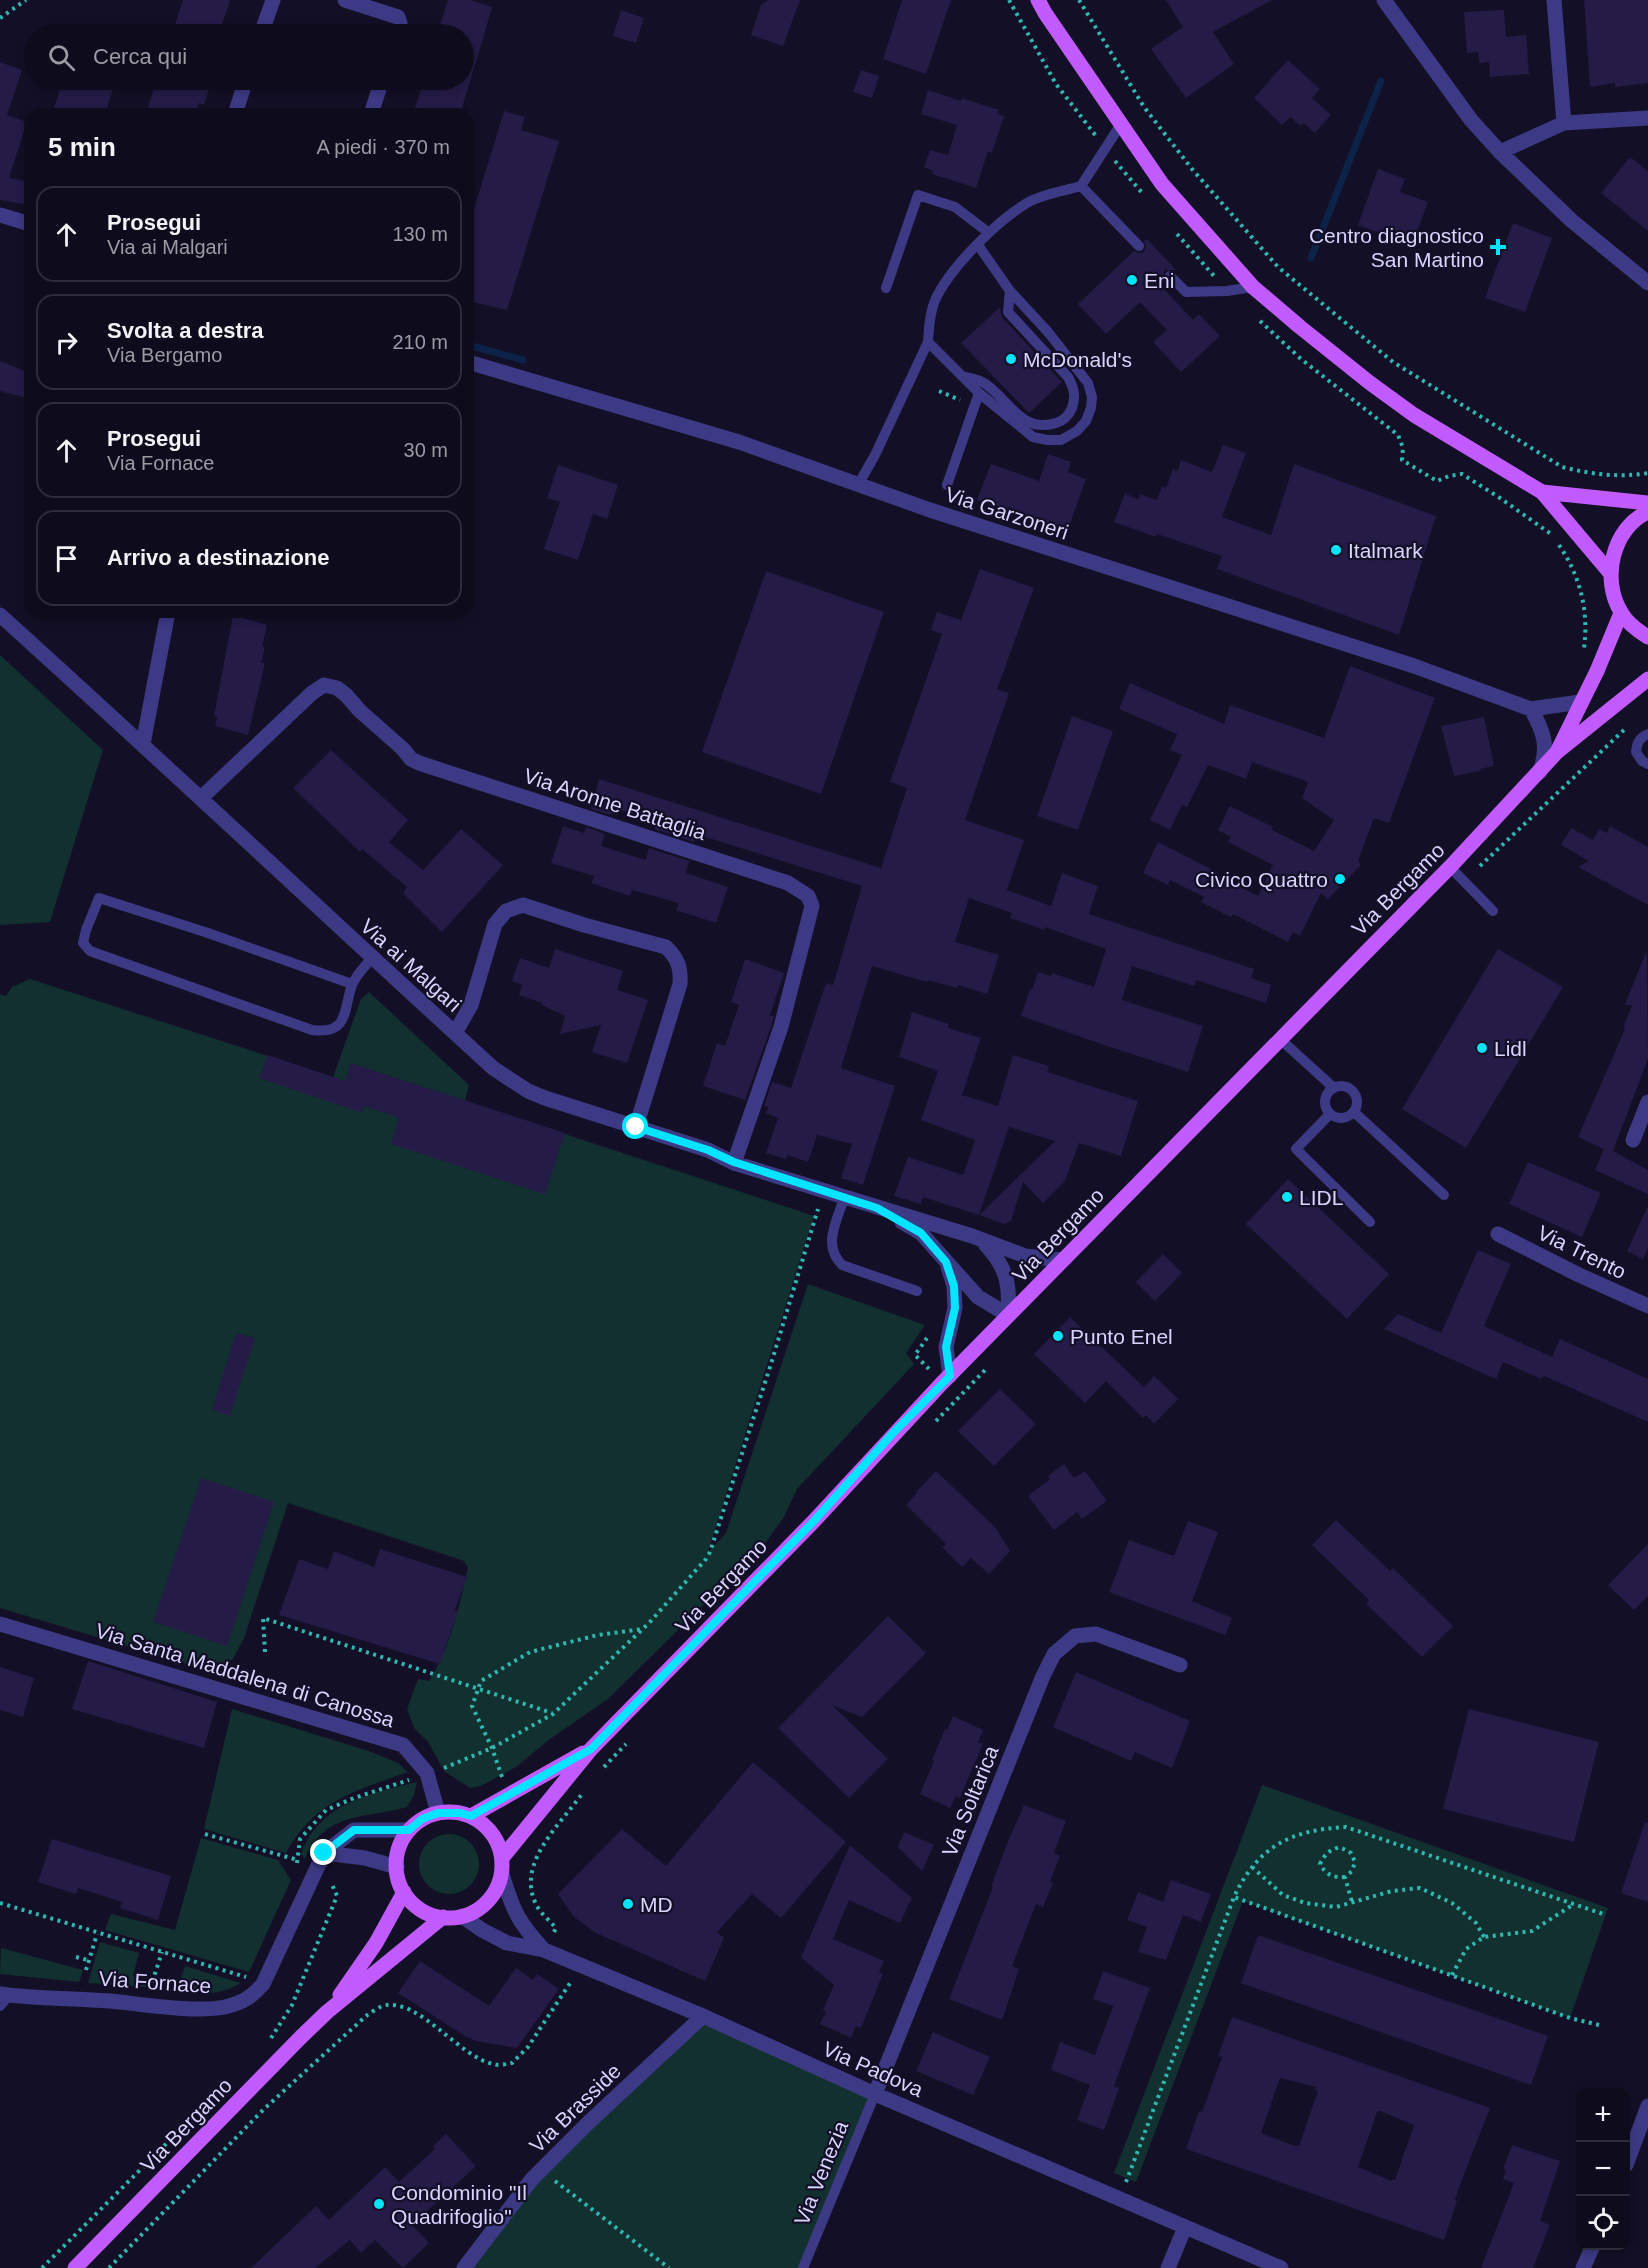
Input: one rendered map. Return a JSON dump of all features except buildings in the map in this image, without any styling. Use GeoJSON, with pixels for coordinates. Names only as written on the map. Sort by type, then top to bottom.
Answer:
{"type":"FeatureCollection","features":[{"type":"Feature","properties":{"kind":"main road"},"geometry":{"type":"LineString","coordinates":[[1038,0],[1071,53],[1162,184],[1253,287],[1405,409],[1542,492],[1611,574]]}},
{"type":"Feature","properties":{"kind":"main road"},"geometry":{"type":"LineString","coordinates":[[1542,492],[1648,503]]}},
{"type":"Feature","properties":{"kind":"main road"},"geometry":{"type":"LineString","coordinates":[[1648,512],[1642,514],[1625,531],[1614,551],[1611,574],[1613,594],[1621,613],[1636,630],[1648,637]]}},
{"type":"Feature","properties":{"kind":"main road","name":"Via Bergamo"},"geometry":{"type":"LineString","coordinates":[[1557,753],[1597,671],[1621,613]]}},
{"type":"Feature","properties":{"kind":"main road","name":"Via Bergamo"},"geometry":{"type":"LineString","coordinates":[[502,1858],[591,1749],[812,1523],[1008,1315],[1450,867],[1557,753],[1648,679]]}},
{"type":"Feature","properties":{"kind":"main road","name":"Via Bergamo"},"geometry":{"type":"LineString","coordinates":[[471,1816],[591,1749]]}},
{"type":"Feature","properties":{"kind":"main road"},"geometry":{"type":"LineString","coordinates":[[438,1813],[460,1813],[471,1816],[486,1826],[497,1840],[502,1858],[502,1874],[497,1888],[488,1901],[476,1911],[462,1916],[443,1917],[428,1913],[414,1905],[404,1892],[397,1867],[399,1848],[409,1830],[422,1819],[438,1813]]}},
{"type":"Feature","properties":{"kind":"main road","name":"Via Bergamo"},"geometry":{"type":"LineString","coordinates":[[327,2012],[376,1943],[404,1892]]}},
{"type":"Feature","properties":{"kind":"main road","name":"Via Bergamo"},"geometry":{"type":"LineString","coordinates":[[75,2268],[327,2012],[443,1917]]}},
{"type":"Feature","properties":{"kind":"street"},"geometry":{"type":"LineString","coordinates":[[265,24],[273,0]]}},
{"type":"Feature","properties":{"kind":"street"},"geometry":{"type":"LineString","coordinates":[[345,0],[398,16],[400,24]]}},
{"type":"Feature","properties":{"kind":"street"},"geometry":{"type":"LineString","coordinates":[[1384,0],[1471,120],[1500,152],[1572,220],[1648,283]]}},
{"type":"Feature","properties":{"kind":"street"},"geometry":{"type":"LineString","coordinates":[[1554,0],[1564,123]]}},
{"type":"Feature","properties":{"kind":"street"},"geometry":{"type":"LineString","coordinates":[[237,108],[243,90]]}},
{"type":"Feature","properties":{"kind":"street"},"geometry":{"type":"LineString","coordinates":[[373,108],[379,90]]}},
{"type":"Feature","properties":{"kind":"street"},"geometry":{"type":"LineString","coordinates":[[1500,152],[1564,123],[1648,118]]}},
{"type":"Feature","properties":{"kind":"street"},"geometry":{"type":"LineString","coordinates":[[0,215],[24,222]]}},
{"type":"Feature","properties":{"kind":"street","name":"Via Garzoneri"},"geometry":{"type":"LineString","coordinates":[[474,364],[739,442],[941,514],[1414,666],[1531,709],[1580,702]]}},
{"type":"Feature","properties":{"kind":"street","name":"Via ai Malgari"},"geometry":{"type":"LineString","coordinates":[[0,615],[493,1068],[528,1091],[708,1150],[734,1162],[1025,1256],[1062,1260]]}},
{"type":"Feature","properties":{"kind":"street"},"geometry":{"type":"LineString","coordinates":[[143,744],[167,618]]}},
{"type":"Feature","properties":{"kind":"street","name":"Via Aronne Battaglia"},"geometry":{"type":"LineString","coordinates":[[201,798],[312,693],[324,685],[337,687],[411,759],[419,763],[788,883],[808,896],[812,906],[781,1027],[734,1162]]}},
{"type":"Feature","properties":{"kind":"street"},"geometry":{"type":"LineString","coordinates":[[1531,709],[1544,735],[1544,760],[1540,772]]}},
{"type":"Feature","properties":{"kind":"street"},"geometry":{"type":"LineString","coordinates":[[455,1033],[471,1005],[495,924],[506,911],[523,905],[666,948],[676,957],[681,970],[680,984],[636,1127]]}},
{"type":"Feature","properties":{"kind":"street"},"geometry":{"type":"LineString","coordinates":[[1634,1140],[1648,1102]]}},
{"type":"Feature","properties":{"kind":"street","name":"Via ai Malgari"},"geometry":{"type":"LineString","coordinates":[[877,1208],[921,1233],[978,1297],[1008,1315]]}},
{"type":"Feature","properties":{"kind":"street","name":"Via Trento"},"geometry":{"type":"LineString","coordinates":[[1498,1234],[1579,1275],[1648,1306]]}},
{"type":"Feature","properties":{"kind":"street"},"geometry":{"type":"LineString","coordinates":[[983,1241],[996,1256],[1006,1273],[1010,1291],[1008,1315]]}},
{"type":"Feature","properties":{"kind":"street","name":"Via ai Malgari"},"geometry":{"type":"LineString","coordinates":[[946,1262],[954,1286],[955,1308],[946,1347],[946,1379]]}},
{"type":"Feature","properties":{"kind":"street","name":"Via Santa Maddalena di Canossa"},"geometry":{"type":"LineString","coordinates":[[0,1624],[403,1745],[427,1773],[438,1813]]}},
{"type":"Feature","properties":{"kind":"street","name":"Via Soltarica"},"geometry":{"type":"LineString","coordinates":[[875,2094],[1043,1676],[1054,1654],[1075,1636],[1096,1634],[1180,1665]]}},
{"type":"Feature","properties":{"kind":"street","name":"Via Fornace"},"geometry":{"type":"LineString","coordinates":[[3,1998],[192,2008],[223,2007],[242,2002],[253,1996],[263,1984],[324,1853],[354,1830],[409,1830]]}},
{"type":"Feature","properties":{"kind":"street"},"geometry":{"type":"LineString","coordinates":[[324,1853],[365,1858],[397,1867]]}},
{"type":"Feature","properties":{"kind":"street","name":"Via Padova"},"geometry":{"type":"LineString","coordinates":[[502,1874],[511,1905],[522,1926],[544,1950]]}},
{"type":"Feature","properties":{"kind":"street","name":"Via Padova"},"geometry":{"type":"LineString","coordinates":[[462,1916],[507,1943],[544,1950],[702,2016],[875,2094],[1281,2268]]}},
{"type":"Feature","properties":{"kind":"street","name":"Via Brasside"},"geometry":{"type":"LineString","coordinates":[[464,2268],[540,2170],[702,2016]]}},
{"type":"Feature","properties":{"kind":"street"},"geometry":{"type":"LineString","coordinates":[[1630,2154],[1648,2106]]}},
{"type":"Feature","properties":{"kind":"street"},"geometry":{"type":"LineString","coordinates":[[1168,2268],[1185,2227]]}},
{"type":"Feature","properties":{"kind":"street"},"geometry":{"type":"LineString","coordinates":[[1583,2268],[1591,2250]]}},
{"type":"Feature","properties":{"kind":"lane"},"geometry":{"type":"LineString","coordinates":[[858,485],[875,456],[928,342],[929,319],[936,298],[948,278],[989,233],[1028,202],[1081,186],[1120,124]]}},
{"type":"Feature","properties":{"kind":"lane"},"geometry":{"type":"LineString","coordinates":[[1081,186],[1139,246]]}},
{"type":"Feature","properties":{"kind":"lane"},"geometry":{"type":"LineString","coordinates":[[886,288],[918,195],[955,207],[989,233]]}},
{"type":"Feature","properties":{"kind":"lane"},"geometry":{"type":"LineString","coordinates":[[928,342],[979,393],[1033,437],[1061,440],[1077,431],[1086,421],[1092,397],[1088,382],[1079,368],[1010,291],[978,244]]}},
{"type":"Feature","properties":{"kind":"lane"},"geometry":{"type":"LineString","coordinates":[[1170,276],[1186,292],[1227,291],[1253,287]]}},
{"type":"Feature","properties":{"kind":"lane"},"geometry":{"type":"LineString","coordinates":[[962,376],[983,381],[1019,417],[1029,422],[1046,426],[1061,422],[1070,412],[1075,398],[1072,384],[1008,312],[1010,291]]}},
{"type":"Feature","properties":{"kind":"lane"},"geometry":{"type":"LineString","coordinates":[[947,485],[979,393]]}},
{"type":"Feature","properties":{"kind":"lane"},"geometry":{"type":"LineString","coordinates":[[1648,735],[1643,736],[1638,743],[1636,752],[1642,761],[1648,764]]}},
{"type":"Feature","properties":{"kind":"lane"},"geometry":{"type":"LineString","coordinates":[[1450,867],[1493,911]]}},
{"type":"Feature","properties":{"kind":"lane"},"geometry":{"type":"LineString","coordinates":[[352,984],[208,933],[99,898],[83,943],[90,951],[312,1030],[325,1032],[346,1015],[352,984],[372,958]]}},
{"type":"Feature","properties":{"kind":"lane"},"geometry":{"type":"LineString","coordinates":[[1280,1039],[1334,1088]]}},
{"type":"Feature","properties":{"kind":"lane"},"geometry":{"type":"LineString","coordinates":[[1345,1087],[1354,1092],[1357,1102],[1354,1112],[1342,1118],[1330,1114],[1327,1110],[1327,1095],[1334,1088],[1345,1087]]}},
{"type":"Feature","properties":{"kind":"lane"},"geometry":{"type":"LineString","coordinates":[[1354,1112],[1444,1195]]}},
{"type":"Feature","properties":{"kind":"lane"},"geometry":{"type":"LineString","coordinates":[[1330,1114],[1296,1149],[1370,1222]]}},
{"type":"Feature","properties":{"kind":"lane"},"geometry":{"type":"LineString","coordinates":[[844,1198],[831,1243],[836,1259],[842,1264],[917,1291]]}},
{"type":"Feature","properties":{"kind":"lane","name":"Via Venezia"},"geometry":{"type":"LineString","coordinates":[[803,2268],[875,2094]]}},
{"type":"Feature","properties":{"kind":"path"},"geometry":{"type":"LineString","coordinates":[[0,18],[26,0]]}},
{"type":"Feature","properties":{"kind":"path"},"geometry":{"type":"LineString","coordinates":[[1079,0],[1144,107],[1192,169],[1278,267],[1394,362],[1562,467],[1588,473],[1626,477],[1648,473]]}},
{"type":"Feature","properties":{"kind":"path"},"geometry":{"type":"LineString","coordinates":[[1464,881],[1629,726]]}},
{"type":"Feature","properties":{"kind":"path"},"geometry":{"type":"LineString","coordinates":[[807,1205],[838,1215]]}},
{"type":"Feature","properties":{"kind":"path"},"geometry":{"type":"LineString","coordinates":[[265,1652],[263,1618],[553,1714],[643,1629],[710,1552],[818,1209]]}},
{"type":"Feature","properties":{"kind":"path"},"geometry":{"type":"LineString","coordinates":[[929,1335],[915,1355],[946,1379]]}},
{"type":"Feature","properties":{"kind":"path"},"geometry":{"type":"LineString","coordinates":[[928,1430],[985,1370]]}},
{"type":"Feature","properties":{"kind":"path"},"geometry":{"type":"LineString","coordinates":[[502,1778],[492,1748],[472,1706],[481,1681],[530,1652],[598,1635],[643,1629]]}},
{"type":"Feature","properties":{"kind":"path"},"geometry":{"type":"LineString","coordinates":[[600,1771],[633,1737]]}},
{"type":"Feature","properties":{"kind":"path"},"geometry":{"type":"LineString","coordinates":[[544,1950],[556,1928],[540,1910],[530,1887],[531,1868],[551,1834],[588,1786]]}},
{"type":"Feature","properties":{"kind":"path"},"geometry":{"type":"LineString","coordinates":[[1120,2199],[1234,1897],[1244,1876],[1270,1848],[1296,1834],[1346,1827],[1606,1915]]}},
{"type":"Feature","properties":{"kind":"path"},"geometry":{"type":"LineString","coordinates":[[206,1834],[297,1860],[295,1871]]}},
{"type":"Feature","properties":{"kind":"path"},"geometry":{"type":"LineString","coordinates":[[1340,1847],[1352,1853],[1355,1862],[1352,1871],[1346,1877],[1336,1878],[1324,1870],[1320,1864],[1324,1855],[1340,1847]]}},
{"type":"Feature","properties":{"kind":"path"},"geometry":{"type":"LineString","coordinates":[[1252,1868],[1283,1895],[1305,1903],[1336,1907],[1392,1891],[1420,1888],[1452,1903],[1476,1923],[1484,1936]]}},
{"type":"Feature","properties":{"kind":"path"},"geometry":{"type":"LineString","coordinates":[[268,2042],[292,2005],[337,1896],[328,1876]]}},
{"type":"Feature","properties":{"kind":"path"},"geometry":{"type":"LineString","coordinates":[[1346,1877],[1352,1902]]}},
{"type":"Feature","properties":{"kind":"path"},"geometry":{"type":"LineString","coordinates":[[1234,1897],[1570,2018],[1599,2025]]}},
{"type":"Feature","properties":{"kind":"path"},"geometry":{"type":"LineString","coordinates":[[0,1903],[249,1978],[244,1984]]}},
{"type":"Feature","properties":{"kind":"path"},"geometry":{"type":"LineString","coordinates":[[1452,1975],[1466,1948],[1484,1936],[1532,1932],[1575,1904]]}},
{"type":"Feature","properties":{"kind":"path"},"geometry":{"type":"LineString","coordinates":[[86,1970],[97,1934]]}},
{"type":"Feature","properties":{"kind":"path"},"geometry":{"type":"LineString","coordinates":[[161,1991],[150,1990],[162,1952]]}},
{"type":"Feature","properties":{"kind":"path"},"geometry":{"type":"LineString","coordinates":[[76,1957],[88,1960]]}},
{"type":"Feature","properties":{"kind":"path"},"geometry":{"type":"LineString","coordinates":[[109,2268],[264,2109],[366,2016],[386,2004],[403,2007],[424,2019],[477,2057],[494,2065],[512,2064],[528,2047],[573,1978],[564,1975]]}},
{"type":"Feature","properties":{"kind":"path"},"geometry":{"type":"LineString","coordinates":[[42,2268],[184,2125]]}},
{"type":"Feature","properties":{"kind":"path"},"geometry":{"type":"LineString","coordinates":[[540,2170],[669,2268]]}},
{"type":"Feature","properties":{"kind":"green space"},"geometry":{"type":"Polygon","coordinates":[[[0,655],[103,750],[50,922],[0,925],[0,655]]]}},
{"type":"Feature","properties":{"kind":"green space"},"geometry":{"type":"Polygon","coordinates":[[[30,979],[333,1077],[361,999],[369,992],[469,1085],[465,1101],[814,1216],[708,1552],[726,1533],[808,1284],[925,1325],[906,1353],[914,1364],[797,1489],[784,1517],[763,1546],[608,1699],[550,1739],[516,1767],[481,1786],[470,1788],[444,1771],[428,1742],[414,1728],[407,1709],[418,1679],[429,1681],[449,1640],[468,1568],[464,1561],[288,1503],[244,1638],[233,1659],[210,1671],[0,1608],[0,994],[6,996],[12,987],[30,979]]]}},
{"type":"Feature","properties":{"kind":"green space"},"geometry":{"type":"Polygon","coordinates":[[[232,1709],[369,1751],[398,1763],[408,1772],[354,1792],[323,1809],[297,1835],[286,1853],[204,1829],[232,1709]]]}},
{"type":"Feature","properties":{"kind":"green space"},"geometry":{"type":"Polygon","coordinates":[[[417,1782],[414,1795],[407,1807],[362,1816],[335,1825],[323,1832],[313,1843],[305,1859],[301,1854],[309,1837],[333,1812],[364,1796],[417,1782]]]}},
{"type":"Feature","properties":{"kind":"green space"},"geometry":{"type":"Polygon","coordinates":[[[1262,1785],[1608,1908],[1570,2018],[1243,1901],[1136,2182],[1114,2173],[1262,1785]]]}},
{"type":"Feature","properties":{"kind":"green space"},"geometry":{"type":"Polygon","coordinates":[[[449,1834],[470,1843],[479,1864],[470,1885],[449,1894],[428,1885],[419,1864],[428,1843],[449,1834]]]}},
{"type":"Feature","properties":{"kind":"green space"},"geometry":{"type":"Polygon","coordinates":[[[201,1838],[278,1860],[291,1880],[249,1972],[105,1930],[111,1914],[175,1930],[201,1838]]]}},
{"type":"Feature","properties":{"kind":"green space"},"geometry":{"type":"Polygon","coordinates":[[[100,1942],[139,1953],[133,1976],[150,1982],[147,1987],[88,1983],[100,1942]]]}},
{"type":"Feature","properties":{"kind":"green space"},"geometry":{"type":"Polygon","coordinates":[[[1,1948],[83,1970],[79,1982],[0,1974],[1,1948]]]}},
{"type":"Feature","properties":{"kind":"green space"},"geometry":{"type":"Polygon","coordinates":[[[185,1966],[241,1983],[215,1993],[187,1991],[184,1989],[186,1980],[181,1978],[185,1966]]]}},
{"type":"Feature","properties":{"kind":"green space"},"geometry":{"type":"Polygon","coordinates":[[[703,2016],[875,2094],[803,2268],[464,2268],[530,2180],[703,2016]]]}},
{"type":"Feature","properties":{"kind":"waterway"},"geometry":{"type":"LineString","coordinates":[[1311,258],[1381,81]]}},
{"type":"Feature","properties":{"kind":"waterway"},"geometry":{"type":"LineString","coordinates":[[474,347],[523,360]]}},
{"type":"Feature","properties":{"kind":"place","name":"Centro diagnostico San Martino"},"geometry":{"type":"Point","coordinates":[1498,247]}},
{"type":"Feature","properties":{"kind":"place","name":"Eni"},"geometry":{"type":"Point","coordinates":[1132,280]}},
{"type":"Feature","properties":{"kind":"place","name":"McDonald's"},"geometry":{"type":"Point","coordinates":[1011,359]}},
{"type":"Feature","properties":{"kind":"place","name":"Italmark"},"geometry":{"type":"Point","coordinates":[1336,550]}},
{"type":"Feature","properties":{"kind":"place","name":"Civico Quattro"},"geometry":{"type":"Point","coordinates":[1340,879]}},
{"type":"Feature","properties":{"kind":"place","name":"Lidl"},"geometry":{"type":"Point","coordinates":[1482,1048]}},
{"type":"Feature","properties":{"kind":"place","name":"LIDL"},"geometry":{"type":"Point","coordinates":[1287,1197]}},
{"type":"Feature","properties":{"kind":"place","name":"Punto Enel"},"geometry":{"type":"Point","coordinates":[1058,1336]}},
{"type":"Feature","properties":{"kind":"place","name":"MD"},"geometry":{"type":"Point","coordinates":[628,1904]}},
{"type":"Feature","properties":{"kind":"place","name":"Condominio \"Il Quadrifoglio\""},"geometry":{"type":"Point","coordinates":[379,2204]}},
{"type":"Feature","properties":{"kind":"route"},"geometry":{"type":"LineString","coordinates":[[324,1853],[354,1830],[409,1830],[422,1819],[438,1813],[460,1813],[471,1816],[591,1749],[812,1523],[893,1433],[950,1376],[946,1347],[955,1308],[954,1286],[946,1262],[921,1233],[877,1208],[734,1162],[708,1150],[636,1127]]}}]}
